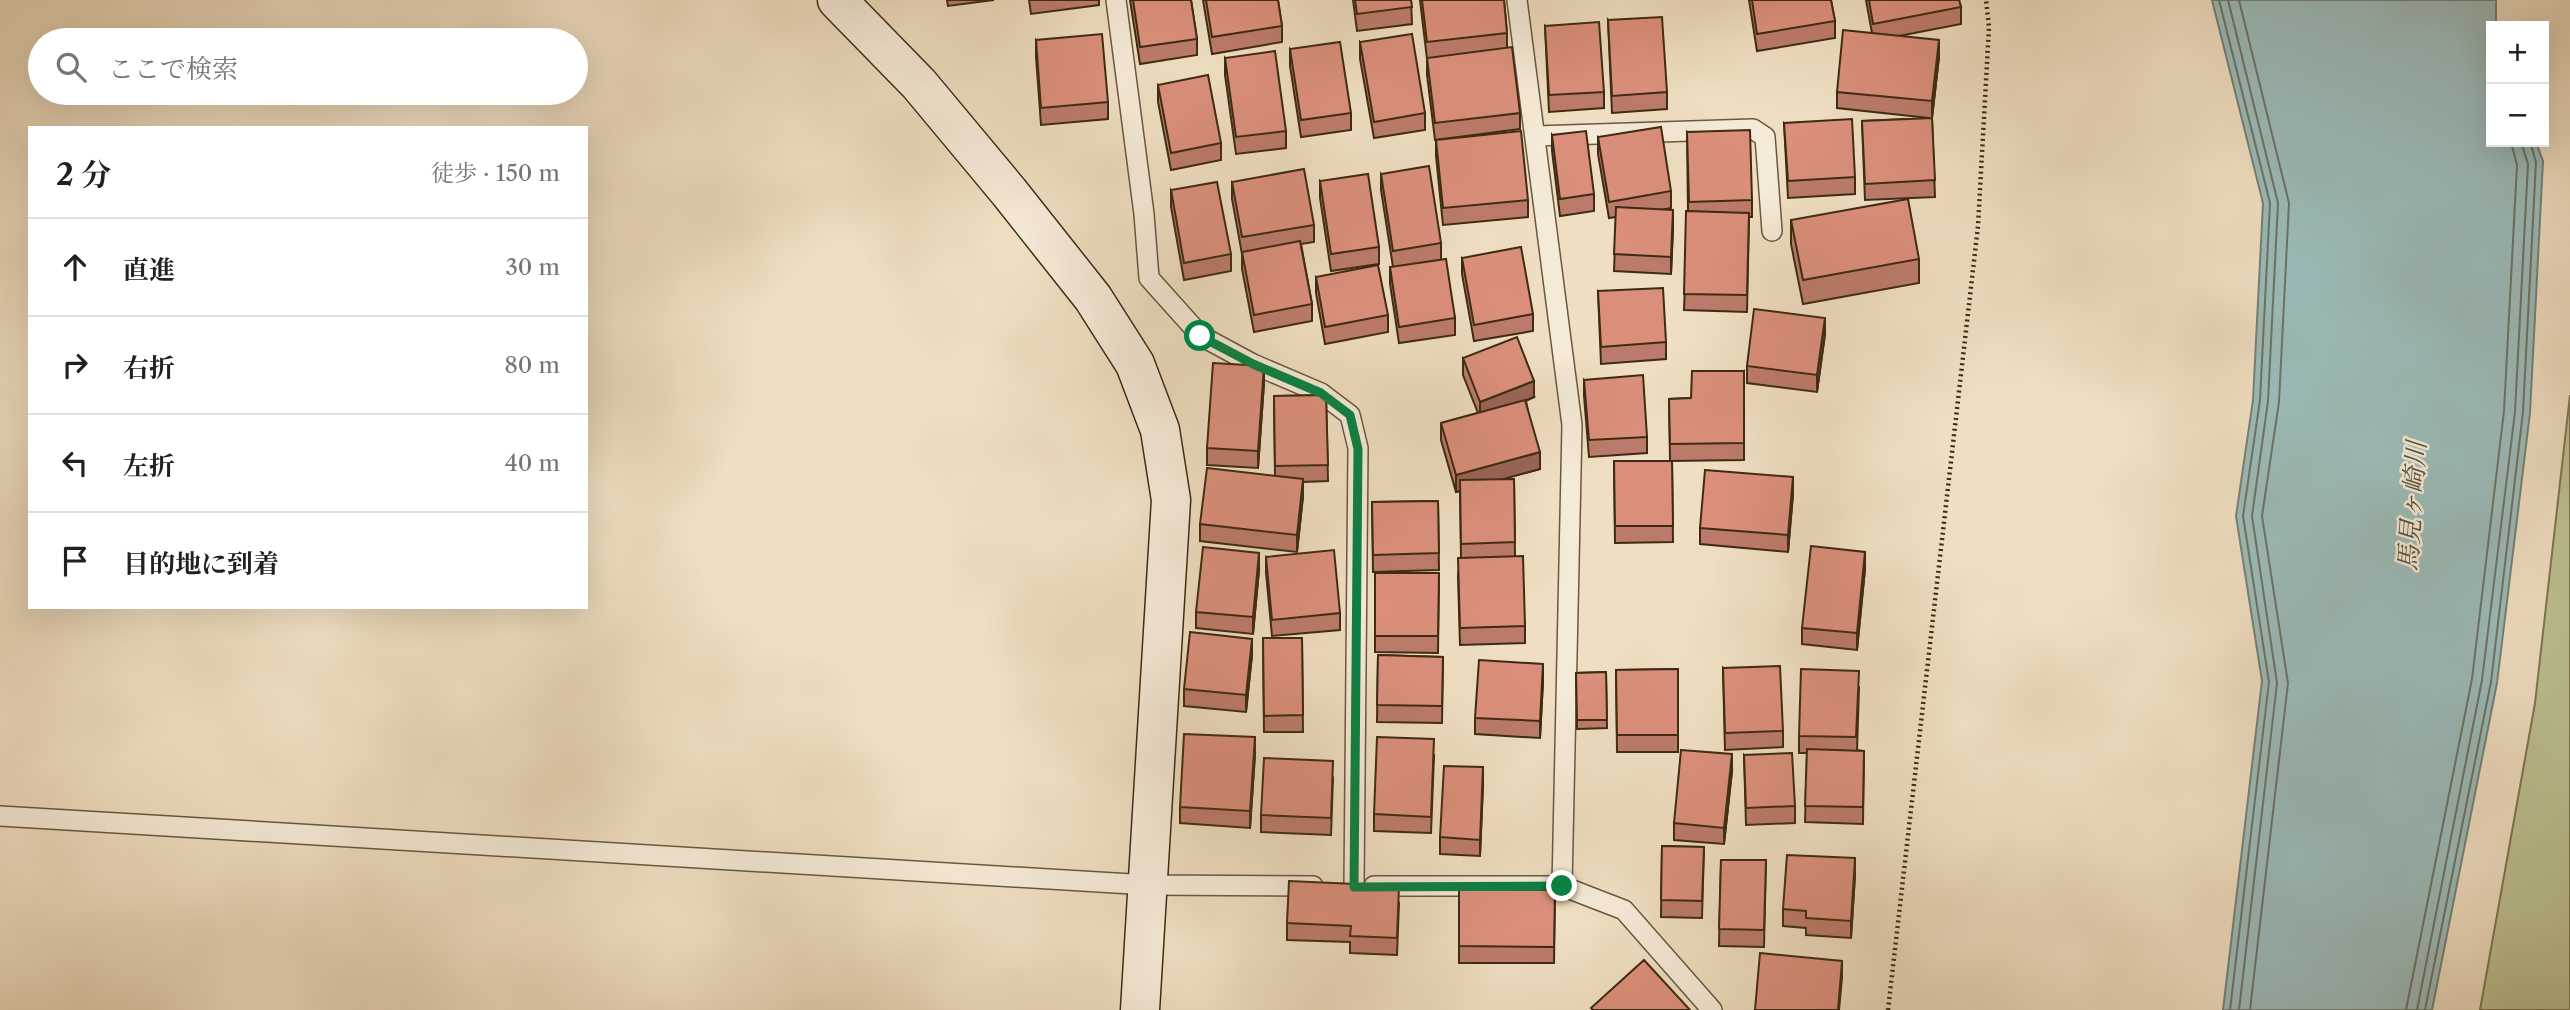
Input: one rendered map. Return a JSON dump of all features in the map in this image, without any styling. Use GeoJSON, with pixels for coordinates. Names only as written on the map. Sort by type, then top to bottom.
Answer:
{"type":"FeatureCollection","features":[{"type":"Feature","properties":{"kind":"street"},"geometry":{"type":"LineString","coordinates":[[837,0],[919,84],[1093,298],[1135,364],[1160,430],[1171,500],[1140,1010]]}},
{"type":"Feature","properties":{"kind":"lane"},"geometry":{"type":"LineString","coordinates":[[1116,0],[1144,214],[1149,278],[1200,336],[1253,364],[1321,393],[1350,415],[1358,449],[1340,886]]}},
{"type":"Feature","properties":{"kind":"lane"},"geometry":{"type":"LineString","coordinates":[[1517,0],[1572,425],[1562,886]]}},
{"type":"Feature","properties":{"kind":"lane"},"geometry":{"type":"LineString","coordinates":[[1535,136],[1754,129],[1765,137],[1773,231]]}},
{"type":"Feature","properties":{"kind":"lane"},"geometry":{"type":"LineString","coordinates":[[0,816],[1149,885],[1562,886],[1624,910],[1712,1010]]}},
{"type":"Feature","properties":{"kind":"path"},"geometry":{"type":"LineString","coordinates":[[1888,1010],[1978,226],[1989,27],[1986,0]]}},
{"type":"Feature","properties":{"kind":"green space"},"geometry":{"type":"Polygon","coordinates":[[[2570,395],[2570,1010],[2480,1010],[2535,703],[2570,395]]]}},
{"type":"Feature","properties":{"kind":"water","name":"馬見ヶ崎川"},"geometry":{"type":"Polygon","coordinates":[[[2212,0],[2496,0],[2496,21],[2486,21],[2486,147],[2538,147],[2543,161],[2530,413],[2497,683],[2432,1010],[2223,1010],[2262,681],[2236,516],[2253,400],[2263,203],[2212,0]]]}},
{"type":"Feature","properties":{"kind":"building"},"geometry":{"type":"Polygon","coordinates":[[[1133,0],[1191,0],[1197,39],[1140,47],[1133,0]]]}},
{"type":"Feature","properties":{"kind":"building"},"geometry":{"type":"Polygon","coordinates":[[[1206,0],[1278,0],[1282,26],[1212,37],[1206,0]]]}},
{"type":"Feature","properties":{"kind":"building"},"geometry":{"type":"Polygon","coordinates":[[[1355,0],[1411,0],[1412,7],[1357,14],[1355,0]]]}},
{"type":"Feature","properties":{"kind":"building"},"geometry":{"type":"Polygon","coordinates":[[[1422,0],[1504,0],[1507,33],[1427,42],[1422,0]]]}},
{"type":"Feature","properties":{"kind":"building"},"geometry":{"type":"Polygon","coordinates":[[[1752,0],[1831,0],[1835,21],[1757,34],[1752,0]]]}},
{"type":"Feature","properties":{"kind":"building"},"geometry":{"type":"Polygon","coordinates":[[[1869,0],[1959,0],[1961,7],[1873,24],[1869,0]]]}},
{"type":"Feature","properties":{"kind":"building"},"geometry":{"type":"Polygon","coordinates":[[[1662,17],[1667,92],[1612,96],[1608,20],[1662,17]]]}},
{"type":"Feature","properties":{"kind":"building"},"geometry":{"type":"Polygon","coordinates":[[[1599,22],[1604,92],[1549,95],[1545,26],[1599,22]]]}},
{"type":"Feature","properties":{"kind":"building"},"geometry":{"type":"Polygon","coordinates":[[[1843,30],[1939,40],[1932,101],[1837,92],[1843,30]]]}},
{"type":"Feature","properties":{"kind":"building"},"geometry":{"type":"Polygon","coordinates":[[[1102,34],[1108,102],[1041,108],[1036,40],[1102,34]]]}},
{"type":"Feature","properties":{"kind":"building"},"geometry":{"type":"Polygon","coordinates":[[[1412,34],[1425,113],[1374,122],[1360,42],[1412,34]]]}},
{"type":"Feature","properties":{"kind":"building"},"geometry":{"type":"Polygon","coordinates":[[[1340,42],[1351,113],[1301,120],[1290,49],[1340,42]]]}},
{"type":"Feature","properties":{"kind":"building"},"geometry":{"type":"Polygon","coordinates":[[[1512,47],[1520,113],[1435,123],[1427,58],[1512,47]]]}},
{"type":"Feature","properties":{"kind":"building"},"geometry":{"type":"Polygon","coordinates":[[[1275,51],[1286,131],[1236,137],[1225,58],[1275,51]]]}},
{"type":"Feature","properties":{"kind":"building"},"geometry":{"type":"Polygon","coordinates":[[[1208,75],[1221,143],[1171,153],[1158,85],[1208,75]]]}},
{"type":"Feature","properties":{"kind":"building"},"geometry":{"type":"Polygon","coordinates":[[[1932,118],[1935,180],[1865,184],[1862,121],[1932,118]]]}},
{"type":"Feature","properties":{"kind":"building"},"geometry":{"type":"Polygon","coordinates":[[[1852,119],[1855,177],[1788,181],[1784,123],[1852,119]]]}},
{"type":"Feature","properties":{"kind":"building"},"geometry":{"type":"Polygon","coordinates":[[[1661,127],[1671,191],[1609,202],[1598,137],[1661,127]]]}},
{"type":"Feature","properties":{"kind":"building"},"geometry":{"type":"Polygon","coordinates":[[[1750,130],[1752,200],[1689,202],[1687,132],[1750,130]]]}},
{"type":"Feature","properties":{"kind":"building"},"geometry":{"type":"Polygon","coordinates":[[[1521,131],[1528,200],[1443,208],[1436,140],[1521,131]]]}},
{"type":"Feature","properties":{"kind":"building"},"geometry":{"type":"Polygon","coordinates":[[[1586,131],[1594,194],[1560,199],[1552,135],[1586,131]]]}},
{"type":"Feature","properties":{"kind":"building"},"geometry":{"type":"Polygon","coordinates":[[[1429,166],[1441,243],[1393,251],[1381,174],[1429,166]]]}},
{"type":"Feature","properties":{"kind":"building"},"geometry":{"type":"Polygon","coordinates":[[[1304,169],[1314,225],[1242,237],[1232,182],[1304,169]]]}},
{"type":"Feature","properties":{"kind":"building"},"geometry":{"type":"Polygon","coordinates":[[[1368,174],[1379,247],[1331,254],[1320,181],[1368,174]]]}},
{"type":"Feature","properties":{"kind":"building"},"geometry":{"type":"Polygon","coordinates":[[[1217,182],[1231,254],[1184,263],[1171,190],[1217,182]]]}},
{"type":"Feature","properties":{"kind":"building"},"geometry":{"type":"Polygon","coordinates":[[[1908,199],[1919,259],[1803,280],[1791,220],[1908,199]]]}},
{"type":"Feature","properties":{"kind":"building"},"geometry":{"type":"Polygon","coordinates":[[[1616,207],[1673,210],[1671,257],[1614,254],[1616,207]]]}},
{"type":"Feature","properties":{"kind":"building"},"geometry":{"type":"Polygon","coordinates":[[[1686,211],[1749,213],[1747,295],[1684,294],[1686,211]]]}},
{"type":"Feature","properties":{"kind":"building"},"geometry":{"type":"Polygon","coordinates":[[[1300,241],[1312,304],[1254,315],[1242,252],[1300,241]]]}},
{"type":"Feature","properties":{"kind":"building"},"geometry":{"type":"Polygon","coordinates":[[[1521,247],[1533,314],[1474,325],[1462,258],[1521,247]]]}},
{"type":"Feature","properties":{"kind":"building"},"geometry":{"type":"Polygon","coordinates":[[[1446,259],[1455,318],[1399,327],[1390,267],[1446,259]]]}},
{"type":"Feature","properties":{"kind":"building"},"geometry":{"type":"Polygon","coordinates":[[[1378,265],[1388,315],[1325,327],[1316,277],[1378,265]]]}},
{"type":"Feature","properties":{"kind":"building"},"geometry":{"type":"Polygon","coordinates":[[[1663,288],[1666,342],[1601,347],[1598,291],[1663,288]]]}},
{"type":"Feature","properties":{"kind":"building"},"geometry":{"type":"Polygon","coordinates":[[[1754,309],[1825,318],[1817,375],[1747,366],[1754,309]]]}},
{"type":"Feature","properties":{"kind":"building"},"geometry":{"type":"Polygon","coordinates":[[[1517,337],[1534,381],[1480,402],[1463,358],[1517,337]]]}},
{"type":"Feature","properties":{"kind":"building"},"geometry":{"type":"Polygon","coordinates":[[[1213,363],[1264,366],[1258,451],[1207,448],[1213,363]]]}},
{"type":"Feature","properties":{"kind":"building"},"geometry":{"type":"Polygon","coordinates":[[[1692,371],[1744,371],[1744,443],[1670,444],[1669,399],[1691,398],[1692,371]]]}},
{"type":"Feature","properties":{"kind":"building"},"geometry":{"type":"Polygon","coordinates":[[[1643,375],[1647,437],[1589,440],[1584,380],[1643,375]]]}},
{"type":"Feature","properties":{"kind":"building"},"geometry":{"type":"Polygon","coordinates":[[[1326,395],[1328,465],[1275,466],[1274,396],[1326,395]]]}},
{"type":"Feature","properties":{"kind":"building"},"geometry":{"type":"Polygon","coordinates":[[[1525,400],[1540,452],[1456,475],[1441,423],[1525,400]]]}},
{"type":"Feature","properties":{"kind":"building"},"geometry":{"type":"Polygon","coordinates":[[[1614,461],[1672,461],[1673,526],[1615,526],[1614,461]]]}},
{"type":"Feature","properties":{"kind":"building"},"geometry":{"type":"Polygon","coordinates":[[[1207,468],[1303,479],[1297,535],[1200,524],[1207,468]]]}},
{"type":"Feature","properties":{"kind":"building"},"geometry":{"type":"Polygon","coordinates":[[[1705,470],[1793,477],[1788,535],[1700,528],[1705,470]]]}},
{"type":"Feature","properties":{"kind":"building"},"geometry":{"type":"Polygon","coordinates":[[[1514,479],[1515,542],[1461,544],[1460,480],[1514,479]]]}},
{"type":"Feature","properties":{"kind":"building"},"geometry":{"type":"Polygon","coordinates":[[[1438,501],[1439,553],[1373,555],[1372,502],[1438,501]]]}},
{"type":"Feature","properties":{"kind":"building"},"geometry":{"type":"Polygon","coordinates":[[[1811,546],[1865,552],[1857,633],[1802,628],[1811,546]]]}},
{"type":"Feature","properties":{"kind":"building"},"geometry":{"type":"Polygon","coordinates":[[[1203,547],[1259,553],[1253,617],[1196,612],[1203,547]]]}},
{"type":"Feature","properties":{"kind":"building"},"geometry":{"type":"Polygon","coordinates":[[[1334,550],[1340,613],[1272,620],[1266,557],[1334,550]]]}},
{"type":"Feature","properties":{"kind":"building"},"geometry":{"type":"Polygon","coordinates":[[[1523,556],[1525,626],[1460,628],[1458,558],[1523,556]]]}},
{"type":"Feature","properties":{"kind":"building"},"geometry":{"type":"Polygon","coordinates":[[[1375,573],[1439,573],[1438,636],[1375,636],[1375,573]]]}},
{"type":"Feature","properties":{"kind":"building"},"geometry":{"type":"Polygon","coordinates":[[[1190,632],[1252,639],[1246,695],[1184,689],[1190,632]]]}},
{"type":"Feature","properties":{"kind":"building"},"geometry":{"type":"Polygon","coordinates":[[[1263,638],[1302,638],[1303,715],[1264,716],[1263,638]]]}},
{"type":"Feature","properties":{"kind":"building"},"geometry":{"type":"Polygon","coordinates":[[[1378,655],[1443,657],[1442,706],[1377,705],[1378,655]]]}},
{"type":"Feature","properties":{"kind":"building"},"geometry":{"type":"Polygon","coordinates":[[[1479,660],[1543,664],[1540,721],[1475,718],[1479,660]]]}},
{"type":"Feature","properties":{"kind":"building"},"geometry":{"type":"Polygon","coordinates":[[[1780,666],[1783,731],[1725,733],[1723,668],[1780,666]]]}},
{"type":"Feature","properties":{"kind":"building"},"geometry":{"type":"Polygon","coordinates":[[[1678,669],[1678,735],[1617,735],[1616,670],[1678,669]]]}},
{"type":"Feature","properties":{"kind":"building"},"geometry":{"type":"Polygon","coordinates":[[[1801,669],[1859,671],[1856,737],[1799,736],[1801,669]]]}},
{"type":"Feature","properties":{"kind":"building"},"geometry":{"type":"Polygon","coordinates":[[[1606,672],[1607,720],[1577,720],[1576,673],[1606,672]]]}},
{"type":"Feature","properties":{"kind":"building"},"geometry":{"type":"Polygon","coordinates":[[[1184,734],[1255,737],[1250,811],[1180,807],[1184,734]]]}},
{"type":"Feature","properties":{"kind":"building"},"geometry":{"type":"Polygon","coordinates":[[[1377,737],[1434,739],[1431,817],[1374,814],[1377,737]]]}},
{"type":"Feature","properties":{"kind":"building"},"geometry":{"type":"Polygon","coordinates":[[[1807,749],[1864,751],[1863,807],[1805,806],[1807,749]]]}},
{"type":"Feature","properties":{"kind":"building"},"geometry":{"type":"Polygon","coordinates":[[[1681,750],[1732,754],[1724,828],[1674,823],[1681,750]]]}},
{"type":"Feature","properties":{"kind":"building"},"geometry":{"type":"Polygon","coordinates":[[[1792,753],[1795,806],[1746,808],[1744,755],[1792,753]]]}},
{"type":"Feature","properties":{"kind":"building"},"geometry":{"type":"Polygon","coordinates":[[[1264,758],[1333,761],[1331,818],[1261,815],[1264,758]]]}},
{"type":"Feature","properties":{"kind":"building"},"geometry":{"type":"Polygon","coordinates":[[[1444,766],[1483,767],[1480,840],[1440,837],[1444,766]]]}},
{"type":"Feature","properties":{"kind":"building"},"geometry":{"type":"Polygon","coordinates":[[[1662,846],[1704,847],[1702,901],[1661,900],[1662,846]]]}},
{"type":"Feature","properties":{"kind":"building"},"geometry":{"type":"Polygon","coordinates":[[[1787,855],[1855,858],[1851,921],[1806,918],[1806,911],[1783,909],[1787,855]]]}},
{"type":"Feature","properties":{"kind":"building"},"geometry":{"type":"Polygon","coordinates":[[[1721,860],[1766,860],[1764,930],[1719,929],[1721,860]]]}},
{"type":"Feature","properties":{"kind":"building"},"geometry":{"type":"Polygon","coordinates":[[[1289,881],[1399,886],[1397,938],[1350,936],[1351,926],[1287,923],[1289,881]]]}},
{"type":"Feature","properties":{"kind":"building"},"geometry":{"type":"Polygon","coordinates":[[[1459,889],[1555,890],[1554,947],[1459,946],[1459,889]]]}},
{"type":"Feature","properties":{"kind":"building"},"geometry":{"type":"Polygon","coordinates":[[[1760,953],[1842,961],[1838,1010],[1755,1010],[1760,953]]]}},
{"type":"Feature","properties":{"kind":"building"},"geometry":{"type":"Polygon","coordinates":[[[1644,960],[1690,1010],[1591,1008],[1644,960]]]}},
{"type":"Feature","properties":{"kind":"route"},"geometry":{"type":"LineString","coordinates":[[1200,336],[1253,364],[1321,393],[1350,415],[1358,449],[1354,887],[1562,886]]}}]}
